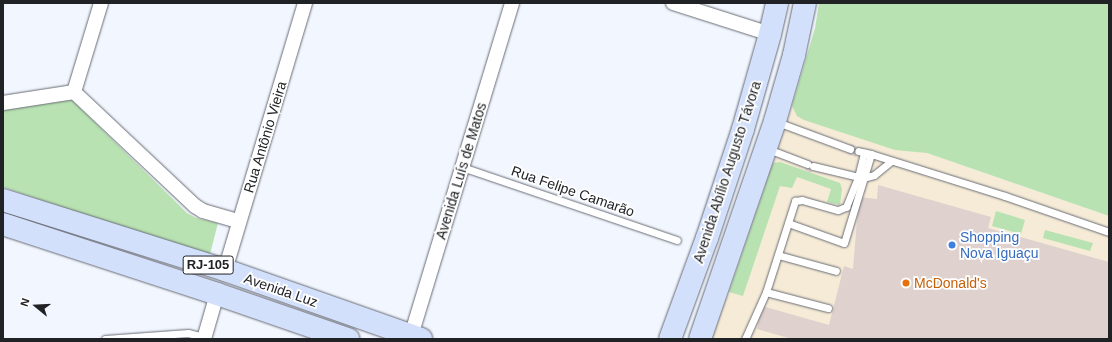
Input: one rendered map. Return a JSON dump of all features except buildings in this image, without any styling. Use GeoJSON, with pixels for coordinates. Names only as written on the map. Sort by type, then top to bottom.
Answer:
{"type":"FeatureCollection","features":[{"type":"Feature","properties":{"kind":"main road","name":"Avenida Abílio Augusto Távora"},"geometry":{"type":"LineString","coordinates":[[670,339],[707,238],[743,129],[770,34],[777,3]]}},
{"type":"Feature","properties":{"kind":"main road","name":"Avenida Abílio Augusto Távora"},"geometry":{"type":"LineString","coordinates":[[700,339],[777,116],[794,55],[805,3]]}},
{"type":"Feature","properties":{"kind":"main road"},"geometry":{"type":"LineString","coordinates":[[770,34],[777,48],[777,116]]}},
{"type":"Feature","properties":{"kind":"main road","name":"Avenida Luz"},"geometry":{"type":"LineString","coordinates":[[3,200],[224,270],[414,338]]}},
{"type":"Feature","properties":{"kind":"main road","name":"Avenida Luz"},"geometry":{"type":"LineString","coordinates":[[3,224],[217,294],[348,339]]}},
{"type":"Feature","properties":{"kind":"street"},"geometry":{"type":"LineString","coordinates":[[74,92],[101,3]]}},
{"type":"Feature","properties":{"kind":"street","name":"Rua Antônio Vieira"},"geometry":{"type":"LineString","coordinates":[[224,270],[305,3]]}},
{"type":"Feature","properties":{"kind":"street","name":"Avenida Luís de Matos"},"geometry":{"type":"LineString","coordinates":[[414,338],[462,167],[512,3]]}},
{"type":"Feature","properties":{"kind":"street"},"geometry":{"type":"LineString","coordinates":[[674,3],[770,34]]}},
{"type":"Feature","properties":{"kind":"street"},"geometry":{"type":"LineString","coordinates":[[3,103],[74,92]]}},
{"type":"Feature","properties":{"kind":"street"},"geometry":{"type":"LineString","coordinates":[[74,92],[196,206],[203,211],[240,221]]}},
{"type":"Feature","properties":{"kind":"street"},"geometry":{"type":"LineString","coordinates":[[204,338],[217,294]]}},
{"type":"Feature","properties":{"kind":"lane"},"geometry":{"type":"LineString","coordinates":[[777,116],[850,149]]}},
{"type":"Feature","properties":{"kind":"lane"},"geometry":{"type":"LineString","coordinates":[[766,149],[810,165],[861,178],[874,175],[891,161]]}},
{"type":"Feature","properties":{"kind":"lane"},"geometry":{"type":"LineString","coordinates":[[788,223],[844,243],[861,178],[864,153],[1005,196],[1109,232]]}},
{"type":"Feature","properties":{"kind":"lane","name":"Rua Felipe Camarão"},"geometry":{"type":"LineString","coordinates":[[462,167],[677,240]]}},
{"type":"Feature","properties":{"kind":"lane"},"geometry":{"type":"LineString","coordinates":[[745,339],[766,292],[794,204],[799,199],[838,210],[846,206],[861,178]]}},
{"type":"Feature","properties":{"kind":"lane"},"geometry":{"type":"LineString","coordinates":[[778,255],[836,271]]}},
{"type":"Feature","properties":{"kind":"lane"},"geometry":{"type":"LineString","coordinates":[[766,292],[828,308]]}},
{"type":"Feature","properties":{"kind":"lane"},"geometry":{"type":"LineString","coordinates":[[105,339],[188,332],[204,338]]}},
{"type":"Feature","properties":{"kind":"shaded area"},"geometry":{"type":"Polygon","coordinates":[[[792,106],[1109,216],[1109,339],[711,339],[722,305],[730,292],[792,106]]]}},
{"type":"Feature","properties":{"kind":"green space"},"geometry":{"type":"Polygon","coordinates":[[[819,3],[1109,3],[1109,216],[927,153],[895,150],[804,120],[797,116],[792,106],[815,28],[819,3]]]}},
{"type":"Feature","properties":{"kind":"green space"},"geometry":{"type":"Polygon","coordinates":[[[66,98],[73,101],[187,213],[196,218],[218,223],[210,254],[207,257],[3,187],[3,109],[66,98]]]}},
{"type":"Feature","properties":{"kind":"green space"},"geometry":{"type":"Polygon","coordinates":[[[780,162],[840,183],[842,189],[840,205],[827,202],[831,189],[797,177],[792,188],[780,186],[743,296],[729,292],[773,163],[780,162]]]}},
{"type":"Feature","properties":{"kind":"green space"},"geometry":{"type":"Polygon","coordinates":[[[996,211],[1025,220],[1021,234],[992,226],[996,211]]]}},
{"type":"Feature","properties":{"kind":"green space"},"geometry":{"type":"Polygon","coordinates":[[[1045,230],[1093,243],[1090,251],[1043,238],[1045,230]]]}},
{"type":"Feature","properties":{"kind":"place","name":"Shopping Nova Iguaçu"},"geometry":{"type":"Point","coordinates":[952,245]}},
{"type":"Feature","properties":{"kind":"place","name":"McDonald's"},"geometry":{"type":"Point","coordinates":[906,283]}}]}
